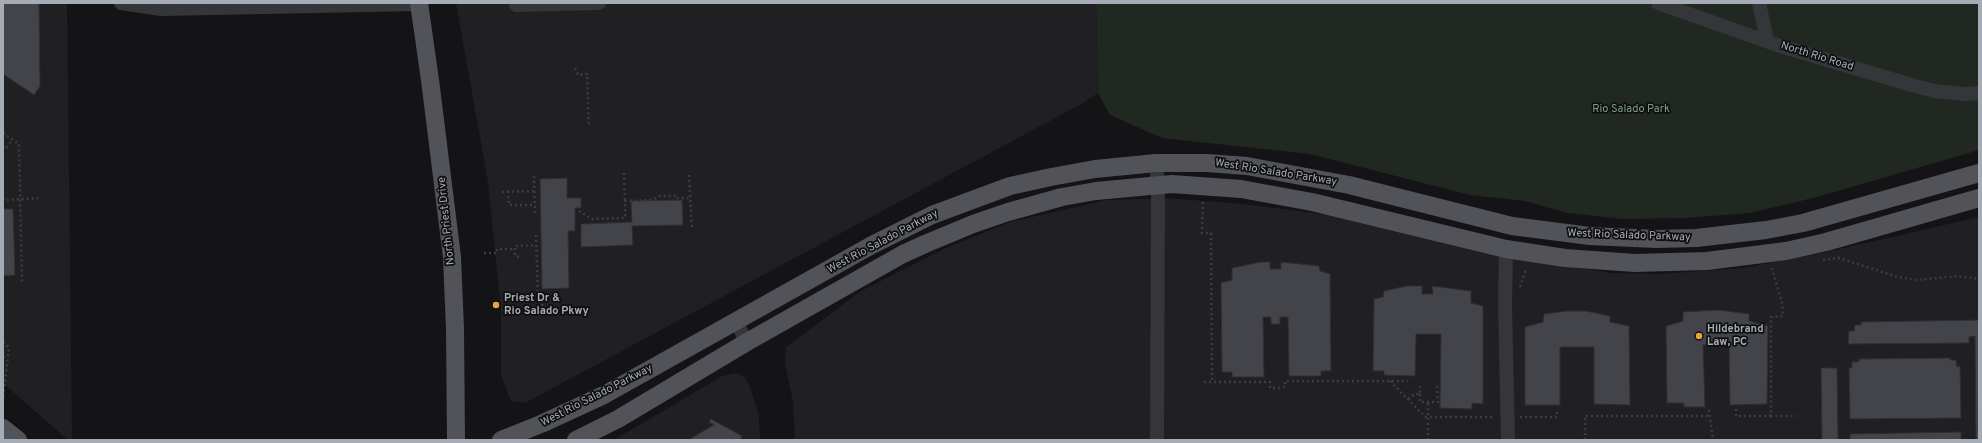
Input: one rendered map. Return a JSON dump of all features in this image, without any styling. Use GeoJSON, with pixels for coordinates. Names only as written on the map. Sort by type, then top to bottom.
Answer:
{"type":"FeatureCollection","features":[{"type":"Feature","properties":{"kind":"main road","name":"North Priest Drive"},"geometry":{"type":"LineString","coordinates":[[419,3],[452,257],[455,336],[456,440]]}},
{"type":"Feature","properties":{"kind":"main road","name":"West Rio Salado Parkway"},"geometry":{"type":"LineString","coordinates":[[501,440],[541,424],[604,395],[895,233],[958,204],[1010,186],[1051,177],[1110,167],[1156,163],[1207,163],[1292,173],[1350,185],[1512,226],[1607,237],[1656,239],[1720,236],[1803,223],[1979,173]]}},
{"type":"Feature","properties":{"kind":"main road","name":"West Rio Salado Parkway"},"geometry":{"type":"LineString","coordinates":[[576,440],[618,420],[747,342],[903,254],[967,226],[1008,212],[1062,198],[1096,192],[1158,185],[1214,187],[1268,193],[1506,249],[1565,258],[1635,263],[1666,263],[1747,257],[1786,252],[1979,198]]}},
{"type":"Feature","properties":{"kind":"main road"},"geometry":{"type":"LineString","coordinates":[[1506,249],[1512,226]]}},
{"type":"Feature","properties":{"kind":"main road"},"geometry":{"type":"LineString","coordinates":[[3,428],[18,440]]}},
{"type":"Feature","properties":{"kind":"street"},"geometry":{"type":"LineString","coordinates":[[121,3],[161,9],[419,3]]}},
{"type":"Feature","properties":{"kind":"street"},"geometry":{"type":"LineString","coordinates":[[516,5],[599,3]]}},
{"type":"Feature","properties":{"kind":"street","name":"North Rio Road"},"geometry":{"type":"LineString","coordinates":[[1658,3],[1767,41],[1935,92],[1964,94],[1979,93]]}},
{"type":"Feature","properties":{"kind":"street"},"geometry":{"type":"LineString","coordinates":[[1759,3],[1767,41]]}},
{"type":"Feature","properties":{"kind":"street"},"geometry":{"type":"LineString","coordinates":[[1156,163],[1158,185],[1158,440]]}},
{"type":"Feature","properties":{"kind":"street"},"geometry":{"type":"LineString","coordinates":[[1506,249],[1505,304],[1508,440]]}},
{"type":"Feature","properties":{"kind":"street"},"geometry":{"type":"LineString","coordinates":[[736,322],[747,342]]}},
{"type":"Feature","properties":{"kind":"path"},"geometry":{"type":"LineString","coordinates":[[575,68],[578,75],[587,74],[589,126]]}},
{"type":"Feature","properties":{"kind":"path"},"geometry":{"type":"LineString","coordinates":[[3,133],[18,144],[22,283]]}},
{"type":"Feature","properties":{"kind":"path"},"geometry":{"type":"LineString","coordinates":[[3,147],[6,149],[12,140]]}},
{"type":"Feature","properties":{"kind":"path"},"geometry":{"type":"LineString","coordinates":[[579,211],[592,219],[625,218],[624,173]]}},
{"type":"Feature","properties":{"kind":"path"},"geometry":{"type":"LineString","coordinates":[[689,175],[692,228]]}},
{"type":"Feature","properties":{"kind":"path"},"geometry":{"type":"LineString","coordinates":[[534,176],[535,215]]}},
{"type":"Feature","properties":{"kind":"path"},"geometry":{"type":"LineString","coordinates":[[502,192],[534,191]]}},
{"type":"Feature","properties":{"kind":"path"},"geometry":{"type":"LineString","coordinates":[[508,192],[509,206],[535,205]]}},
{"type":"Feature","properties":{"kind":"path"},"geometry":{"type":"LineString","coordinates":[[625,201],[653,200],[660,196],[690,198]]}},
{"type":"Feature","properties":{"kind":"path"},"geometry":{"type":"LineString","coordinates":[[3,198],[4,200],[40,198]]}},
{"type":"Feature","properties":{"kind":"path"},"geometry":{"type":"LineString","coordinates":[[1203,201],[1202,233],[1211,233],[1212,382]]}},
{"type":"Feature","properties":{"kind":"path"},"geometry":{"type":"LineString","coordinates":[[536,235],[538,297],[545,310]]}},
{"type":"Feature","properties":{"kind":"path"},"geometry":{"type":"LineString","coordinates":[[519,257],[515,256],[515,246],[536,245]]}},
{"type":"Feature","properties":{"kind":"path"},"geometry":{"type":"LineString","coordinates":[[484,253],[497,253],[497,249],[515,249]]}},
{"type":"Feature","properties":{"kind":"path"},"geometry":{"type":"LineString","coordinates":[[1820,260],[1839,258],[1898,277],[1916,280],[1958,276],[1979,279]]}},
{"type":"Feature","properties":{"kind":"path"},"geometry":{"type":"LineString","coordinates":[[1771,416],[1771,317],[1783,316],[1782,303],[1772,268]]}},
{"type":"Feature","properties":{"kind":"path"},"geometry":{"type":"LineString","coordinates":[[3,342],[7,345],[8,355],[3,398]]}},
{"type":"Feature","properties":{"kind":"path"},"geometry":{"type":"LineString","coordinates":[[3,357],[8,355]]}},
{"type":"Feature","properties":{"kind":"path"},"geometry":{"type":"LineString","coordinates":[[1204,382],[1270,382],[1270,388],[1279,388],[1286,387],[1286,381],[1408,381]]}},
{"type":"Feature","properties":{"kind":"path"},"geometry":{"type":"LineString","coordinates":[[1390,381],[1425,417],[1557,417],[1557,410]]}},
{"type":"Feature","properties":{"kind":"path"},"geometry":{"type":"LineString","coordinates":[[1420,386],[1420,402],[1438,402],[1437,386]]}},
{"type":"Feature","properties":{"kind":"path"},"geometry":{"type":"LineString","coordinates":[[1408,400],[1415,394],[1420,394]]}},
{"type":"Feature","properties":{"kind":"path"},"geometry":{"type":"LineString","coordinates":[[1428,402],[1428,440]]}},
{"type":"Feature","properties":{"kind":"path"},"geometry":{"type":"LineString","coordinates":[[1736,409],[1736,416],[1796,416]]}},
{"type":"Feature","properties":{"kind":"path"},"geometry":{"type":"LineString","coordinates":[[1709,410],[1713,440]]}},
{"type":"Feature","properties":{"kind":"path"},"geometry":{"type":"LineString","coordinates":[[1585,440],[1585,416],[1709,416]]}},
{"type":"Feature","properties":{"kind":"shaded area"},"geometry":{"type":"Polygon","coordinates":[[[3,3],[67,3],[72,440],[68,440],[3,383],[3,3]]]}},
{"type":"Feature","properties":{"kind":"shaded area"},"geometry":{"type":"Polygon","coordinates":[[[456,3],[1096,3],[1098,93],[1085,102],[525,403],[511,401],[501,375],[501,309],[488,182],[456,3]]]}},
{"type":"Feature","properties":{"kind":"shaded area"},"geometry":{"type":"Polygon","coordinates":[[[1167,198],[1243,204],[1337,216],[1485,252],[1610,273],[1660,274],[1743,268],[1822,253],[1979,217],[1979,440],[795,440],[793,402],[785,362],[786,347],[861,291],[946,248],[1010,222],[1107,200],[1167,198]]]}},
{"type":"Feature","properties":{"kind":"shaded area"},"geometry":{"type":"Polygon","coordinates":[[[737,373],[745,378],[751,389],[759,417],[760,440],[614,440],[722,376],[737,373]]]}},
{"type":"Feature","properties":{"kind":"green space","name":"Rio Salado Park"},"geometry":{"type":"Polygon","coordinates":[[[1096,3],[1979,3],[1979,150],[1817,197],[1750,213],[1685,218],[1623,219],[1568,213],[1525,201],[1470,195],[1310,154],[1162,138],[1110,115],[1098,93],[1096,3]]]}},
{"type":"Feature","properties":{"kind":"building"},"geometry":{"type":"Polygon","coordinates":[[[3,3],[39,3],[40,86],[34,95],[3,74],[3,3]]]}},
{"type":"Feature","properties":{"kind":"building"},"geometry":{"type":"Polygon","coordinates":[[[567,178],[567,198],[581,198],[581,208],[575,208],[575,231],[568,231],[569,288],[542,289],[540,179],[567,178]]]}},
{"type":"Feature","properties":{"kind":"building"},"geometry":{"type":"Polygon","coordinates":[[[682,200],[683,225],[632,226],[633,245],[581,247],[581,224],[632,222],[631,201],[682,200]]]}},
{"type":"Feature","properties":{"kind":"building"},"geometry":{"type":"Polygon","coordinates":[[[3,209],[13,209],[15,275],[3,276],[3,209]]]}},
{"type":"Feature","properties":{"kind":"building"},"geometry":{"type":"Polygon","coordinates":[[[1261,262],[1270,262],[1270,269],[1281,269],[1281,262],[1319,266],[1320,271],[1330,274],[1331,371],[1321,371],[1321,376],[1289,376],[1288,317],[1280,317],[1280,324],[1271,324],[1271,317],[1263,317],[1264,377],[1232,377],[1232,372],[1222,372],[1221,283],[1232,280],[1232,268],[1261,262]]]}},
{"type":"Feature","properties":{"kind":"building"},"geometry":{"type":"Polygon","coordinates":[[[1407,286],[1422,286],[1422,294],[1433,294],[1432,286],[1471,291],[1471,303],[1483,306],[1483,404],[1472,403],[1472,409],[1440,408],[1441,334],[1416,334],[1415,376],[1384,375],[1384,371],[1373,371],[1374,299],[1383,297],[1384,291],[1407,286]]]}},
{"type":"Feature","properties":{"kind":"building"},"geometry":{"type":"Polygon","coordinates":[[[1718,310],[1749,314],[1749,321],[1768,326],[1767,404],[1730,405],[1729,344],[1703,345],[1705,407],[1684,407],[1684,403],[1667,403],[1666,326],[1683,321],[1683,312],[1718,310]]]}},
{"type":"Feature","properties":{"kind":"building"},"geometry":{"type":"Polygon","coordinates":[[[1567,311],[1586,311],[1610,316],[1610,322],[1629,326],[1630,405],[1594,404],[1594,347],[1560,347],[1560,405],[1525,405],[1525,327],[1543,322],[1544,314],[1567,311]]]}},
{"type":"Feature","properties":{"kind":"building"},"geometry":{"type":"Polygon","coordinates":[[[1979,320],[1979,440],[1976,440],[1975,336],[1969,337],[1969,343],[1848,344],[1849,331],[1854,331],[1855,325],[1861,325],[1861,322],[1979,320]]]}},
{"type":"Feature","properties":{"kind":"building"},"geometry":{"type":"Polygon","coordinates":[[[1950,358],[1950,360],[1956,360],[1957,367],[1960,366],[1961,418],[1850,419],[1849,368],[1852,368],[1852,362],[1859,362],[1859,359],[1950,358]]]}},
{"type":"Feature","properties":{"kind":"building"},"geometry":{"type":"Polygon","coordinates":[[[1821,368],[1837,368],[1838,440],[1822,440],[1821,368]]]}},
{"type":"Feature","properties":{"kind":"building"},"geometry":{"type":"Polygon","coordinates":[[[711,419],[742,436],[740,440],[688,440],[714,425],[709,422],[711,419]]]}},
{"type":"Feature","properties":{"kind":"building"},"geometry":{"type":"Polygon","coordinates":[[[1961,432],[1961,440],[1850,440],[1850,434],[1961,432]]]}},
{"type":"Feature","properties":{"kind":"place","name":"Priest Dr & Rio Salado Pkwy"},"geometry":{"type":"Point","coordinates":[496,305]}},
{"type":"Feature","properties":{"kind":"place","name":"Hildebrand Law, PC"},"geometry":{"type":"Point","coordinates":[1699,336]}}]}
